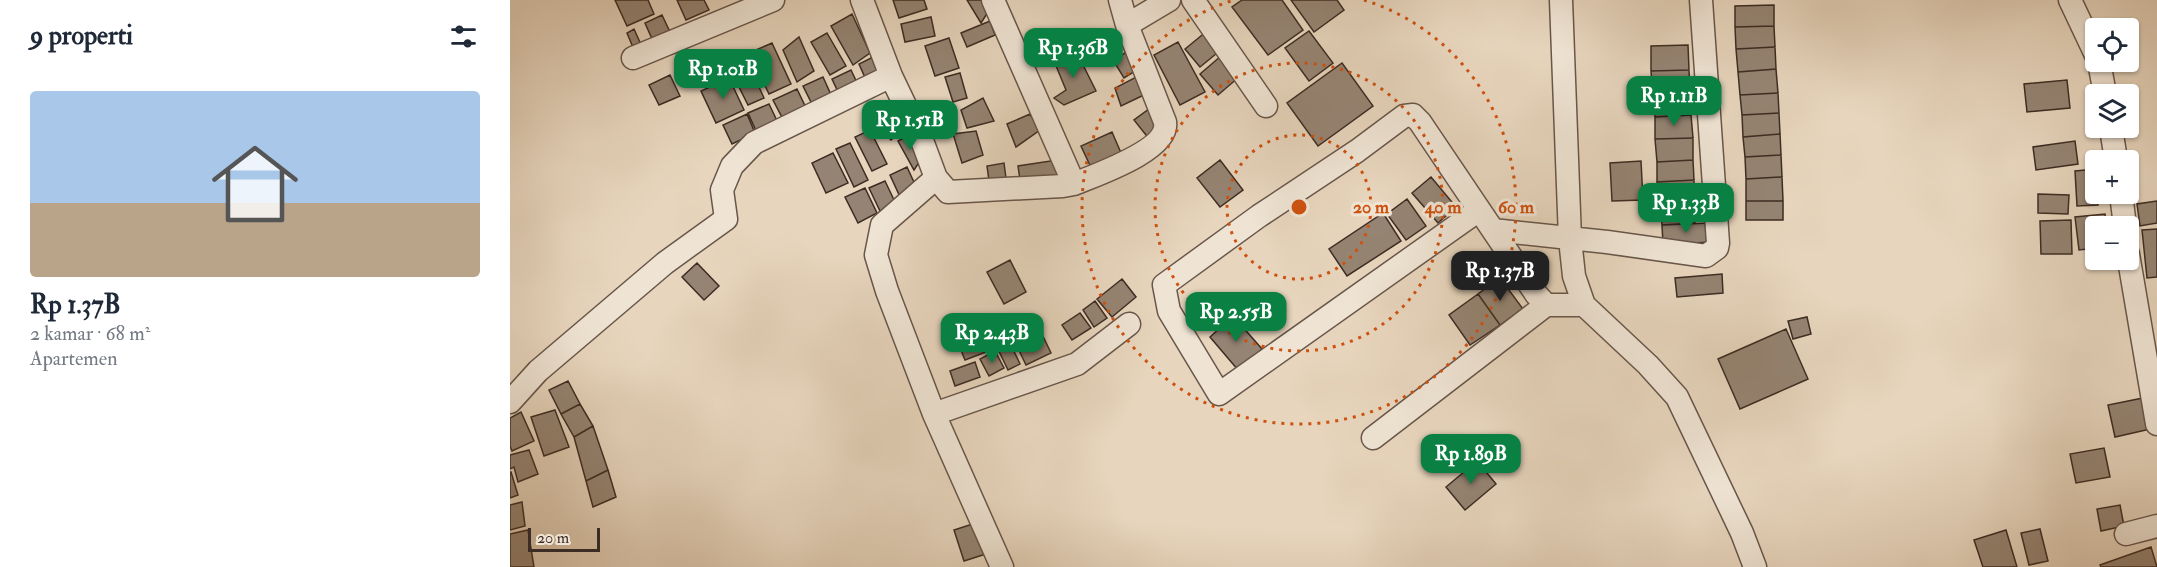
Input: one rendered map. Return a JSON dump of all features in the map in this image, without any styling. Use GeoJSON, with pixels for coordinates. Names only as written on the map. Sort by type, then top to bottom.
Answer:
{"type":"FeatureCollection","features":[{"type":"Feature","properties":{"kind":"street"},"geometry":{"type":"LineString","coordinates":[[633,58],[773,0]]}},
{"type":"Feature","properties":{"kind":"street"},"geometry":{"type":"LineString","coordinates":[[862,0],[891,76],[923,142],[936,178],[948,192],[1074,184],[1143,153],[1164,133],[1165,122],[1119,0]]}},
{"type":"Feature","properties":{"kind":"street"},"geometry":{"type":"LineString","coordinates":[[993,0],[1074,184]]}},
{"type":"Feature","properties":{"kind":"street"},"geometry":{"type":"LineString","coordinates":[[1127,25],[1169,0]]}},
{"type":"Feature","properties":{"kind":"street"},"geometry":{"type":"LineString","coordinates":[[1193,0],[1266,106]]}},
{"type":"Feature","properties":{"kind":"street"},"geometry":{"type":"LineString","coordinates":[[1561,0],[1570,239],[1574,276],[1584,305],[1648,365],[1677,397],[1742,533],[1755,567]]}},
{"type":"Feature","properties":{"kind":"street"},"geometry":{"type":"LineString","coordinates":[[1493,230],[1706,256],[1717,248],[1719,243],[1701,0]]}},
{"type":"Feature","properties":{"kind":"street"},"geometry":{"type":"LineString","coordinates":[[2070,0],[2085,32]]}},
{"type":"Feature","properties":{"kind":"street"},"geometry":{"type":"LineString","coordinates":[[510,402],[538,371],[665,263],[726,219],[722,190],[732,166],[754,143],[891,76]]}},
{"type":"Feature","properties":{"kind":"street"},"geometry":{"type":"LineString","coordinates":[[1479,210],[1219,394],[1169,311],[1164,285],[1404,116],[1413,115],[1420,122],[1536,294],[1546,305]]}},
{"type":"Feature","properties":{"kind":"street"},"geometry":{"type":"LineString","coordinates":[[936,178],[882,225],[876,255],[887,291],[934,414],[1002,567]]}},
{"type":"Feature","properties":{"kind":"street"},"geometry":{"type":"LineString","coordinates":[[2131,270],[2157,422]]}},
{"type":"Feature","properties":{"kind":"street"},"geometry":{"type":"LineString","coordinates":[[1373,438],[1546,305],[1584,305]]}},
{"type":"Feature","properties":{"kind":"street"},"geometry":{"type":"LineString","coordinates":[[934,414],[1077,364],[1129,324]]}},
{"type":"Feature","properties":{"kind":"street"},"geometry":{"type":"LineString","coordinates":[[2126,534],[2157,526]]}},
{"type":"Feature","properties":{"kind":"building"},"geometry":{"type":"Polygon","coordinates":[[[615,0],[648,0],[654,14],[627,26],[615,0]]]}},
{"type":"Feature","properties":{"kind":"building"},"geometry":{"type":"Polygon","coordinates":[[[677,0],[704,0],[709,10],[686,20],[677,0]]]}},
{"type":"Feature","properties":{"kind":"building"},"geometry":{"type":"Polygon","coordinates":[[[893,0],[924,0],[927,9],[899,18],[893,0]]]}},
{"type":"Feature","properties":{"kind":"building"},"geometry":{"type":"Polygon","coordinates":[[[967,0],[982,0],[988,12],[981,23],[967,0]]]}},
{"type":"Feature","properties":{"kind":"building"},"geometry":{"type":"Polygon","coordinates":[[[1242,0],[1282,0],[1303,30],[1268,55],[1232,7],[1242,0]]]}},
{"type":"Feature","properties":{"kind":"building"},"geometry":{"type":"Polygon","coordinates":[[[1291,0],[1337,0],[1344,10],[1314,32],[1291,0]]]}},
{"type":"Feature","properties":{"kind":"building"},"geometry":{"type":"Polygon","coordinates":[[[1774,5],[1774,26],[1735,27],[1735,6],[1774,5]]]}},
{"type":"Feature","properties":{"kind":"building"},"geometry":{"type":"Polygon","coordinates":[[[852,14],[870,53],[853,65],[831,26],[852,14]]]}},
{"type":"Feature","properties":{"kind":"building"},"geometry":{"type":"Polygon","coordinates":[[[662,15],[671,34],[653,41],[645,23],[662,15]]]}},
{"type":"Feature","properties":{"kind":"building"},"geometry":{"type":"Polygon","coordinates":[[[931,17],[935,36],[905,42],[901,24],[931,17]]]}},
{"type":"Feature","properties":{"kind":"building"},"geometry":{"type":"Polygon","coordinates":[[[990,21],[995,35],[967,47],[961,33],[990,21]]]}},
{"type":"Feature","properties":{"kind":"building"},"geometry":{"type":"Polygon","coordinates":[[[1774,26],[1775,47],[1736,49],[1735,27],[1774,26]]]}},
{"type":"Feature","properties":{"kind":"building"},"geometry":{"type":"Polygon","coordinates":[[[634,29],[643,49],[635,52],[627,33],[634,29]]]}},
{"type":"Feature","properties":{"kind":"building"},"geometry":{"type":"Polygon","coordinates":[[[1207,31],[1222,49],[1200,67],[1185,49],[1207,31]]]}},
{"type":"Feature","properties":{"kind":"building"},"geometry":{"type":"Polygon","coordinates":[[[1309,31],[1333,63],[1309,81],[1285,48],[1309,31]]]}},
{"type":"Feature","properties":{"kind":"building"},"geometry":{"type":"Polygon","coordinates":[[[827,33],[846,66],[830,75],[811,42],[827,33]]]}},
{"type":"Feature","properties":{"kind":"building"},"geometry":{"type":"Polygon","coordinates":[[[799,37],[814,71],[797,82],[783,50],[799,37]]]}},
{"type":"Feature","properties":{"kind":"building"},"geometry":{"type":"Polygon","coordinates":[[[949,38],[959,68],[935,76],[925,46],[949,38]]]}},
{"type":"Feature","properties":{"kind":"building"},"geometry":{"type":"Polygon","coordinates":[[[1178,42],[1205,92],[1180,105],[1154,55],[1178,42]]]}},
{"type":"Feature","properties":{"kind":"building"},"geometry":{"type":"Polygon","coordinates":[[[772,43],[791,84],[769,94],[749,53],[772,43]]]}},
{"type":"Feature","properties":{"kind":"building"},"geometry":{"type":"Polygon","coordinates":[[[1688,45],[1689,70],[1651,71],[1651,46],[1688,45]]]}},
{"type":"Feature","properties":{"kind":"building"},"geometry":{"type":"Polygon","coordinates":[[[1775,47],[1776,69],[1738,72],[1736,49],[1775,47]]]}},
{"type":"Feature","properties":{"kind":"building"},"geometry":{"type":"Polygon","coordinates":[[[1130,50],[1137,70],[1124,78],[1113,60],[1130,50]]]}},
{"type":"Feature","properties":{"kind":"building"},"geometry":{"type":"Polygon","coordinates":[[[1076,51],[1096,91],[1064,105],[1054,98],[1066,90],[1054,61],[1076,51]]]}},
{"type":"Feature","properties":{"kind":"building"},"geometry":{"type":"Polygon","coordinates":[[[879,54],[888,73],[867,82],[859,64],[879,54]]]}},
{"type":"Feature","properties":{"kind":"building"},"geometry":{"type":"Polygon","coordinates":[[[1221,56],[1239,77],[1218,95],[1200,74],[1221,56]]]}},
{"type":"Feature","properties":{"kind":"building"},"geometry":{"type":"Polygon","coordinates":[[[748,63],[764,98],[748,105],[731,71],[748,63]]]}},
{"type":"Feature","properties":{"kind":"building"},"geometry":{"type":"Polygon","coordinates":[[[1342,63],[1373,106],[1318,146],[1287,103],[1342,63]]]}},
{"type":"Feature","properties":{"kind":"building"},"geometry":{"type":"Polygon","coordinates":[[[1776,69],[1778,93],[1740,95],[1738,72],[1776,69]]]}},
{"type":"Feature","properties":{"kind":"building"},"geometry":{"type":"Polygon","coordinates":[[[851,70],[859,87],[840,96],[832,79],[851,70]]]}},
{"type":"Feature","properties":{"kind":"building"},"geometry":{"type":"Polygon","coordinates":[[[1689,70],[1690,94],[1653,96],[1651,71],[1689,70]]]}},
{"type":"Feature","properties":{"kind":"building"},"geometry":{"type":"Polygon","coordinates":[[[960,73],[967,98],[953,102],[945,77],[960,73]]]}},
{"type":"Feature","properties":{"kind":"building"},"geometry":{"type":"Polygon","coordinates":[[[1142,74],[1146,94],[1121,106],[1115,88],[1142,74]]]}},
{"type":"Feature","properties":{"kind":"building"},"geometry":{"type":"Polygon","coordinates":[[[670,75],[680,96],[659,105],[649,85],[670,75]]]}},
{"type":"Feature","properties":{"kind":"building"},"geometry":{"type":"Polygon","coordinates":[[[823,77],[832,97],[813,106],[803,86],[823,77]]]}},
{"type":"Feature","properties":{"kind":"building"},"geometry":{"type":"Polygon","coordinates":[[[729,78],[744,110],[716,123],[701,91],[729,78]]]}},
{"type":"Feature","properties":{"kind":"building"},"geometry":{"type":"Polygon","coordinates":[[[2067,80],[2070,108],[2027,112],[2024,84],[2067,80]]]}},
{"type":"Feature","properties":{"kind":"building"},"geometry":{"type":"Polygon","coordinates":[[[797,89],[807,110],[784,121],[773,100],[797,89]]]}},
{"type":"Feature","properties":{"kind":"building"},"geometry":{"type":"Polygon","coordinates":[[[1778,93],[1779,113],[1742,115],[1740,95],[1778,93]]]}},
{"type":"Feature","properties":{"kind":"building"},"geometry":{"type":"Polygon","coordinates":[[[1690,94],[1691,115],[1655,117],[1653,96],[1690,94]]]}},
{"type":"Feature","properties":{"kind":"building"},"geometry":{"type":"Polygon","coordinates":[[[983,98],[994,121],[967,128],[961,110],[983,98]]]}},
{"type":"Feature","properties":{"kind":"building"},"geometry":{"type":"Polygon","coordinates":[[[769,104],[779,125],[758,135],[748,113],[769,104]]]}},
{"type":"Feature","properties":{"kind":"building"},"geometry":{"type":"Polygon","coordinates":[[[1149,109],[1158,131],[1150,140],[1134,120],[1149,109]]]}},
{"type":"Feature","properties":{"kind":"building"},"geometry":{"type":"Polygon","coordinates":[[[1779,113],[1780,134],[1743,137],[1742,115],[1779,113]]]}},
{"type":"Feature","properties":{"kind":"building"},"geometry":{"type":"Polygon","coordinates":[[[747,114],[755,133],[732,144],[723,125],[747,114]]]}},
{"type":"Feature","properties":{"kind":"building"},"geometry":{"type":"Polygon","coordinates":[[[1030,114],[1040,130],[1016,147],[1007,124],[1030,114]]]}},
{"type":"Feature","properties":{"kind":"building"},"geometry":{"type":"Polygon","coordinates":[[[1691,115],[1693,138],[1655,139],[1655,117],[1691,115]]]}},
{"type":"Feature","properties":{"kind":"building"},"geometry":{"type":"Polygon","coordinates":[[[894,118],[903,129],[891,140],[879,128],[894,118]]]}},
{"type":"Feature","properties":{"kind":"building"},"geometry":{"type":"Polygon","coordinates":[[[870,130],[887,164],[872,171],[855,137],[870,130]]]}},
{"type":"Feature","properties":{"kind":"building"},"geometry":{"type":"Polygon","coordinates":[[[976,131],[983,155],[962,163],[953,134],[976,131]]]}},
{"type":"Feature","properties":{"kind":"building"},"geometry":{"type":"Polygon","coordinates":[[[1112,132],[1124,160],[1094,174],[1081,146],[1112,132]]]}},
{"type":"Feature","properties":{"kind":"building"},"geometry":{"type":"Polygon","coordinates":[[[910,134],[920,161],[914,170],[898,141],[910,134]]]}},
{"type":"Feature","properties":{"kind":"building"},"geometry":{"type":"Polygon","coordinates":[[[1780,134],[1781,155],[1745,157],[1743,137],[1780,134]]]}},
{"type":"Feature","properties":{"kind":"building"},"geometry":{"type":"Polygon","coordinates":[[[1693,138],[1693,160],[1657,162],[1655,139],[1693,138]]]}},
{"type":"Feature","properties":{"kind":"building"},"geometry":{"type":"Polygon","coordinates":[[[2075,141],[2078,164],[2036,170],[2033,147],[2075,141]]]}},
{"type":"Feature","properties":{"kind":"building"},"geometry":{"type":"Polygon","coordinates":[[[850,143],[868,180],[854,187],[836,149],[850,143]]]}},
{"type":"Feature","properties":{"kind":"building"},"geometry":{"type":"Polygon","coordinates":[[[833,153],[848,183],[826,193],[812,163],[833,153]]]}},
{"type":"Feature","properties":{"kind":"building"},"geometry":{"type":"Polygon","coordinates":[[[1781,155],[1782,177],[1746,179],[1745,157],[1781,155]]]}},
{"type":"Feature","properties":{"kind":"building"},"geometry":{"type":"Polygon","coordinates":[[[1057,160],[1060,181],[1021,187],[1018,166],[1057,160]]]}},
{"type":"Feature","properties":{"kind":"building"},"geometry":{"type":"Polygon","coordinates":[[[1220,160],[1243,190],[1220,207],[1197,178],[1220,160]]]}},
{"type":"Feature","properties":{"kind":"building"},"geometry":{"type":"Polygon","coordinates":[[[1693,160],[1694,180],[1657,182],[1657,162],[1693,160]]]}},
{"type":"Feature","properties":{"kind":"building"},"geometry":{"type":"Polygon","coordinates":[[[1641,161],[1643,200],[1612,201],[1610,163],[1641,161]]]}},
{"type":"Feature","properties":{"kind":"building"},"geometry":{"type":"Polygon","coordinates":[[[1004,163],[1007,186],[990,188],[987,166],[1004,163]]]}},
{"type":"Feature","properties":{"kind":"building"},"geometry":{"type":"Polygon","coordinates":[[[907,167],[918,191],[901,199],[890,175],[907,167]]]}},
{"type":"Feature","properties":{"kind":"building"},"geometry":{"type":"Polygon","coordinates":[[[2085,170],[2085,204],[2098,205],[2077,206],[2075,171],[2085,170]]]}},
{"type":"Feature","properties":{"kind":"building"},"geometry":{"type":"Polygon","coordinates":[[[1431,177],[1456,207],[1438,223],[1412,193],[1431,177]]]}},
{"type":"Feature","properties":{"kind":"building"},"geometry":{"type":"Polygon","coordinates":[[[1782,177],[1783,201],[1746,201],[1746,179],[1782,177]]]}},
{"type":"Feature","properties":{"kind":"building"},"geometry":{"type":"Polygon","coordinates":[[[1694,180],[1694,203],[1660,204],[1657,182],[1694,180]]]}},
{"type":"Feature","properties":{"kind":"building"},"geometry":{"type":"Polygon","coordinates":[[[885,181],[896,204],[880,211],[869,188],[885,181]]]}},
{"type":"Feature","properties":{"kind":"building"},"geometry":{"type":"Polygon","coordinates":[[[865,188],[877,213],[858,223],[845,197],[865,188]]]}},
{"type":"Feature","properties":{"kind":"building"},"geometry":{"type":"Polygon","coordinates":[[[2038,194],[2069,195],[2068,214],[2038,213],[2038,194]]]}},
{"type":"Feature","properties":{"kind":"building"},"geometry":{"type":"Polygon","coordinates":[[[1407,199],[1426,226],[1406,240],[1387,214],[1407,199]]]}},
{"type":"Feature","properties":{"kind":"building"},"geometry":{"type":"Polygon","coordinates":[[[1746,201],[1783,201],[1783,220],[1746,220],[1746,201]]]}},
{"type":"Feature","properties":{"kind":"building"},"geometry":{"type":"Polygon","coordinates":[[[2157,201],[2157,223],[2140,226],[2137,204],[2157,201]]]}},
{"type":"Feature","properties":{"kind":"building"},"geometry":{"type":"Polygon","coordinates":[[[1694,203],[1695,223],[1662,225],[1660,204],[1694,203]]]}},
{"type":"Feature","properties":{"kind":"building"},"geometry":{"type":"Polygon","coordinates":[[[1383,213],[1401,241],[1347,276],[1329,249],[1383,213]]]}},
{"type":"Feature","properties":{"kind":"building"},"geometry":{"type":"Polygon","coordinates":[[[2085,216],[2085,249],[2079,250],[2075,217],[2085,216]]]}},
{"type":"Feature","properties":{"kind":"building"},"geometry":{"type":"Polygon","coordinates":[[[2071,220],[2072,254],[2041,254],[2040,221],[2071,220]]]}},
{"type":"Feature","properties":{"kind":"building"},"geometry":{"type":"Polygon","coordinates":[[[1710,223],[1711,242],[1663,245],[1662,225],[1710,223]]]}},
{"type":"Feature","properties":{"kind":"building"},"geometry":{"type":"Polygon","coordinates":[[[2157,229],[2157,277],[2147,278],[2142,230],[2157,229]]]}},
{"type":"Feature","properties":{"kind":"building"},"geometry":{"type":"Polygon","coordinates":[[[1010,260],[1026,292],[1004,304],[987,272],[1010,260]]]}},
{"type":"Feature","properties":{"kind":"building"},"geometry":{"type":"Polygon","coordinates":[[[697,263],[719,286],[704,300],[682,277],[697,263]]]}},
{"type":"Feature","properties":{"kind":"building"},"geometry":{"type":"Polygon","coordinates":[[[1722,274],[1723,293],[1677,297],[1675,278],[1722,274]]]}},
{"type":"Feature","properties":{"kind":"building"},"geometry":{"type":"Polygon","coordinates":[[[1500,278],[1523,309],[1500,325],[1478,294],[1500,278]]]}},
{"type":"Feature","properties":{"kind":"building"},"geometry":{"type":"Polygon","coordinates":[[[1122,279],[1136,297],[1112,317],[1097,299],[1122,279]]]}},
{"type":"Feature","properties":{"kind":"building"},"geometry":{"type":"Polygon","coordinates":[[[1478,294],[1500,325],[1470,345],[1449,315],[1478,294]]]}},
{"type":"Feature","properties":{"kind":"building"},"geometry":{"type":"Polygon","coordinates":[[[1095,301],[1107,318],[1094,327],[1083,310],[1095,301]]]}},
{"type":"Feature","properties":{"kind":"building"},"geometry":{"type":"Polygon","coordinates":[[[1080,313],[1091,328],[1072,340],[1062,325],[1080,313]]]}},
{"type":"Feature","properties":{"kind":"building"},"geometry":{"type":"Polygon","coordinates":[[[1233,316],[1262,349],[1238,370],[1210,337],[1233,316]]]}},
{"type":"Feature","properties":{"kind":"building"},"geometry":{"type":"Polygon","coordinates":[[[1807,317],[1811,334],[1793,339],[1788,321],[1807,317]]]}},
{"type":"Feature","properties":{"kind":"building"},"geometry":{"type":"Polygon","coordinates":[[[978,320],[991,350],[965,360],[953,330],[978,320]]]}},
{"type":"Feature","properties":{"kind":"building"},"geometry":{"type":"Polygon","coordinates":[[[1786,329],[1808,379],[1740,409],[1718,359],[1786,329]]]}},
{"type":"Feature","properties":{"kind":"building"},"geometry":{"type":"Polygon","coordinates":[[[1040,330],[1051,353],[1026,365],[1015,342],[1040,330]]]}},
{"type":"Feature","properties":{"kind":"building"},"geometry":{"type":"Polygon","coordinates":[[[1010,343],[1020,364],[1008,370],[998,349],[1010,343]]]}},
{"type":"Feature","properties":{"kind":"building"},"geometry":{"type":"Polygon","coordinates":[[[995,351],[1004,368],[989,376],[980,359],[995,351]]]}},
{"type":"Feature","properties":{"kind":"building"},"geometry":{"type":"Polygon","coordinates":[[[975,362],[980,377],[955,386],[950,371],[975,362]]]}},
{"type":"Feature","properties":{"kind":"building"},"geometry":{"type":"Polygon","coordinates":[[[568,381],[580,404],[561,414],[549,390],[568,381]]]}},
{"type":"Feature","properties":{"kind":"building"},"geometry":{"type":"Polygon","coordinates":[[[2148,397],[2155,428],[2115,437],[2108,405],[2148,397]]]}},
{"type":"Feature","properties":{"kind":"building"},"geometry":{"type":"Polygon","coordinates":[[[580,404],[593,426],[574,437],[561,414],[580,404]]]}},
{"type":"Feature","properties":{"kind":"building"},"geometry":{"type":"Polygon","coordinates":[[[555,410],[569,447],[544,456],[531,417],[555,410]]]}},
{"type":"Feature","properties":{"kind":"building"},"geometry":{"type":"Polygon","coordinates":[[[521,412],[534,441],[512,451],[510,418],[521,412]]]}},
{"type":"Feature","properties":{"kind":"building"},"geometry":{"type":"Polygon","coordinates":[[[593,426],[608,470],[586,481],[574,437],[593,426]]]}},
{"type":"Feature","properties":{"kind":"building"},"geometry":{"type":"Polygon","coordinates":[[[2104,448],[2110,477],[2076,483],[2070,454],[2104,448]]]}},
{"type":"Feature","properties":{"kind":"building"},"geometry":{"type":"Polygon","coordinates":[[[529,450],[538,474],[518,482],[514,467],[510,469],[510,455],[529,450]]]}},
{"type":"Feature","properties":{"kind":"building"},"geometry":{"type":"Polygon","coordinates":[[[1477,461],[1496,484],[1465,510],[1446,487],[1477,461]]]}},
{"type":"Feature","properties":{"kind":"building"},"geometry":{"type":"Polygon","coordinates":[[[608,470],[616,497],[593,507],[586,481],[608,470]]]}},
{"type":"Feature","properties":{"kind":"building"},"geometry":{"type":"Polygon","coordinates":[[[510,472],[518,495],[510,498],[510,472]]]}},
{"type":"Feature","properties":{"kind":"building"},"geometry":{"type":"Polygon","coordinates":[[[522,502],[525,526],[510,530],[510,505],[522,502]]]}},
{"type":"Feature","properties":{"kind":"building"},"geometry":{"type":"Polygon","coordinates":[[[2120,505],[2124,526],[2101,531],[2097,509],[2120,505]]]}},
{"type":"Feature","properties":{"kind":"building"},"geometry":{"type":"Polygon","coordinates":[[[979,522],[989,553],[964,561],[954,530],[979,522]]]}},
{"type":"Feature","properties":{"kind":"building"},"geometry":{"type":"Polygon","coordinates":[[[2040,529],[2048,561],[2029,565],[2021,533],[2040,529]]]}},
{"type":"Feature","properties":{"kind":"building"},"geometry":{"type":"Polygon","coordinates":[[[528,530],[534,567],[510,567],[510,534],[528,530]]]}},
{"type":"Feature","properties":{"kind":"building"},"geometry":{"type":"Polygon","coordinates":[[[2006,530],[2017,567],[1983,567],[1974,540],[2006,530]]]}},
{"type":"Feature","properties":{"kind":"building"},"geometry":{"type":"Polygon","coordinates":[[[2151,547],[2157,567],[2101,567],[2100,565],[2151,547]]]}}]}
